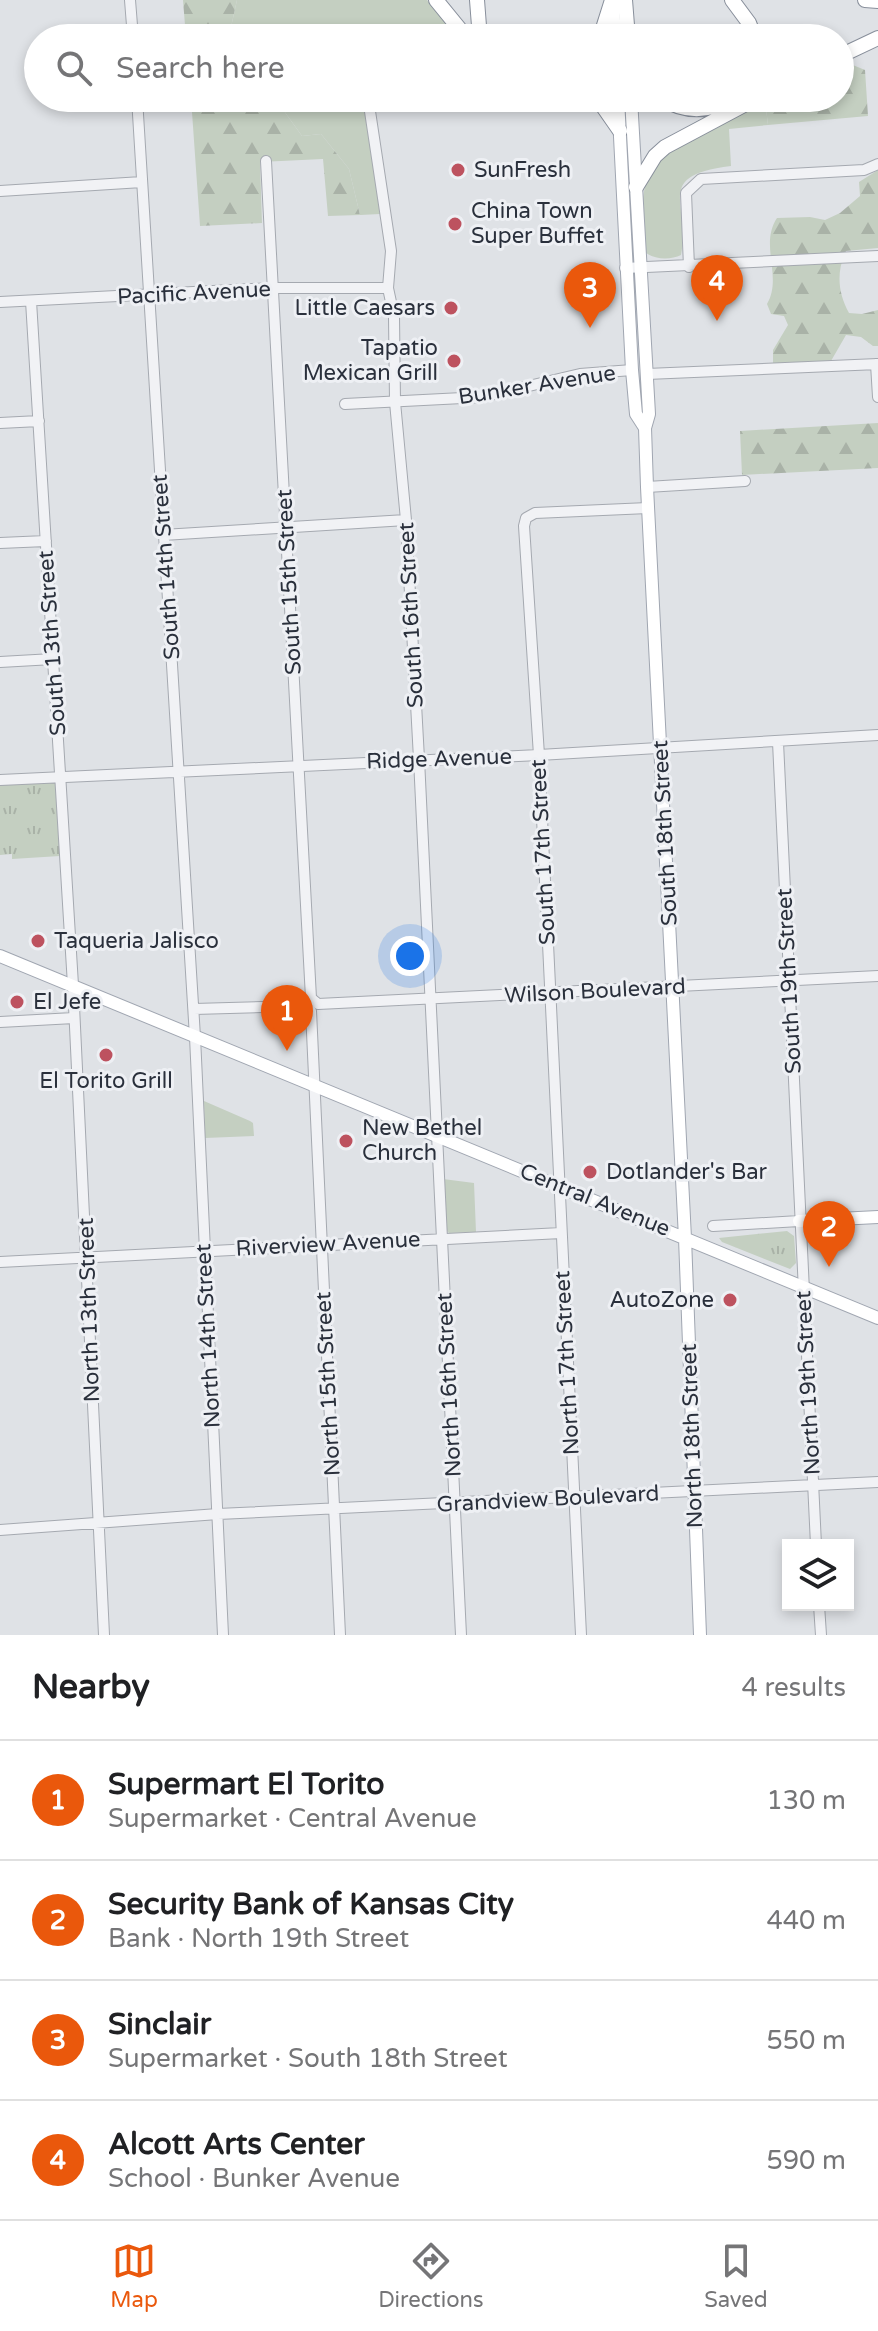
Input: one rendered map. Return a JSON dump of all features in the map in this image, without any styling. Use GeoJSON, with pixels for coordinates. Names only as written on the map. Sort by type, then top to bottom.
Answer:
{"type":"FeatureCollection","features":[{"type":"Feature","properties":{"kind":"highway"},"geometry":{"type":"LineString","coordinates":[[436,0],[456,24]]}},
{"type":"Feature","properties":{"kind":"highway"},"geometry":{"type":"LineString","coordinates":[[477,0],[479,24]]}},
{"type":"Feature","properties":{"kind":"highway"},"geometry":{"type":"LineString","coordinates":[[604,24],[612,0]]}},
{"type":"Feature","properties":{"kind":"highway"},"geometry":{"type":"LineString","coordinates":[[624,24],[625,0]]}},
{"type":"Feature","properties":{"kind":"highway"},"geometry":{"type":"LineString","coordinates":[[732,0],[749,24]]}},
{"type":"Feature","properties":{"kind":"highway"},"geometry":{"type":"LineString","coordinates":[[865,0],[878,1]]}},
{"type":"Feature","properties":{"kind":"highway"},"geometry":{"type":"LineString","coordinates":[[854,49],[878,38]]}},
{"type":"Feature","properties":{"kind":"highway"},"geometry":{"type":"LineString","coordinates":[[607,112],[620,131]]}},
{"type":"Feature","properties":{"kind":"highway"},"geometry":{"type":"LineString","coordinates":[[636,187],[655,156],[665,147],[731,112]]}},
{"type":"Feature","properties":{"kind":"main road"},"geometry":{"type":"LineString","coordinates":[[612,0],[620,24]]}},
{"type":"Feature","properties":{"kind":"main road","name":"South 18th Street"},"geometry":{"type":"LineString","coordinates":[[619,112],[632,370],[636,414],[645,428]]}},
{"type":"Feature","properties":{"kind":"main road","name":"South 18th Street"},"geometry":{"type":"LineString","coordinates":[[632,112],[649,414],[645,428],[647,487],[685,1238]]}},
{"type":"Feature","properties":{"kind":"main road","name":"Central Avenue"},"geometry":{"type":"LineString","coordinates":[[0,956],[878,1318]]}},
{"type":"Feature","properties":{"kind":"main road"},"geometry":{"type":"LineString","coordinates":[[799,1221],[878,1217]]}},
{"type":"Feature","properties":{"kind":"main road","name":"North 18th Street"},"geometry":{"type":"LineString","coordinates":[[685,1238],[700,1635]]}},
{"type":"Feature","properties":{"kind":"street"},"geometry":{"type":"LineString","coordinates":[[130,0],[132,24]]}},
{"type":"Feature","properties":{"kind":"street","name":"South 14th Street"},"geometry":{"type":"LineString","coordinates":[[138,112],[195,1037]]}},
{"type":"Feature","properties":{"kind":"street","name":"South 16th Street"},"geometry":{"type":"LineString","coordinates":[[370,112],[391,251],[388,288],[394,316],[395,402],[406,520],[437,1135]]}},
{"type":"Feature","properties":{"kind":"street","name":"South 15th Street"},"geometry":{"type":"LineString","coordinates":[[266,161],[315,1084]]}},
{"type":"Feature","properties":{"kind":"street"},"geometry":{"type":"LineString","coordinates":[[689,267],[686,193],[701,179],[864,170],[878,164]]}},
{"type":"Feature","properties":{"kind":"street"},"geometry":{"type":"LineString","coordinates":[[0,191],[142,182]]}},
{"type":"Feature","properties":{"kind":"street"},"geometry":{"type":"LineString","coordinates":[[625,268],[878,256]]}},
{"type":"Feature","properties":{"kind":"street","name":"Pacific Avenue"},"geometry":{"type":"LineString","coordinates":[[0,302],[273,288],[388,288]]}},
{"type":"Feature","properties":{"kind":"street","name":"South 13th Street"},"geometry":{"type":"LineString","coordinates":[[31,301],[73,985]]}},
{"type":"Feature","properties":{"kind":"street"},"geometry":{"type":"LineString","coordinates":[[877,364],[878,397]]}},
{"type":"Feature","properties":{"kind":"street","name":"Bunker Avenue"},"geometry":{"type":"LineString","coordinates":[[647,374],[877,364]]}},
{"type":"Feature","properties":{"kind":"street","name":"Bunker Avenue"},"geometry":{"type":"LineString","coordinates":[[345,404],[482,397],[580,374],[632,370]]}},
{"type":"Feature","properties":{"kind":"street"},"geometry":{"type":"LineString","coordinates":[[0,423],[39,421]]}},
{"type":"Feature","properties":{"kind":"street"},"geometry":{"type":"LineString","coordinates":[[647,487],[745,481]]}},
{"type":"Feature","properties":{"kind":"street","name":"South 17th Street"},"geometry":{"type":"LineString","coordinates":[[560,1186],[539,755],[524,526],[526,518],[535,513],[648,508]]}},
{"type":"Feature","properties":{"kind":"street"},"geometry":{"type":"LineString","coordinates":[[163,535],[406,520]]}},
{"type":"Feature","properties":{"kind":"street"},"geometry":{"type":"LineString","coordinates":[[0,543],[46,541]]}},
{"type":"Feature","properties":{"kind":"street"},"geometry":{"type":"LineString","coordinates":[[0,662],[53,659]]}},
{"type":"Feature","properties":{"kind":"street","name":"Ridge Avenue"},"geometry":{"type":"LineString","coordinates":[[0,780],[539,755],[878,735]]}},
{"type":"Feature","properties":{"kind":"street","name":"South 19th Street"},"geometry":{"type":"LineString","coordinates":[[778,742],[799,1221]]}},
{"type":"Feature","properties":{"kind":"street","name":"Wilson Boulevard"},"geometry":{"type":"LineString","coordinates":[[194,1009],[878,976]]}},
{"type":"Feature","properties":{"kind":"street","name":"North 13th Street"},"geometry":{"type":"LineString","coordinates":[[73,985],[104,1635]]}},
{"type":"Feature","properties":{"kind":"street"},"geometry":{"type":"LineString","coordinates":[[0,1022],[74,1018]]}},
{"type":"Feature","properties":{"kind":"street","name":"North 14th Street"},"geometry":{"type":"LineString","coordinates":[[195,1037],[223,1635]]}},
{"type":"Feature","properties":{"kind":"street","name":"North 15th Street"},"geometry":{"type":"LineString","coordinates":[[315,1084],[340,1635]]}},
{"type":"Feature","properties":{"kind":"street","name":"North 16th Street"},"geometry":{"type":"LineString","coordinates":[[437,1135],[461,1635]]}},
{"type":"Feature","properties":{"kind":"street","name":"North 17th Street"},"geometry":{"type":"LineString","coordinates":[[560,1186],[581,1635]]}},
{"type":"Feature","properties":{"kind":"street"},"geometry":{"type":"LineString","coordinates":[[713,1226],[799,1221]]}},
{"type":"Feature","properties":{"kind":"street","name":"North 19th Street"},"geometry":{"type":"LineString","coordinates":[[799,1221],[816,1539]]}},
{"type":"Feature","properties":{"kind":"street","name":"Riverview Avenue"},"geometry":{"type":"LineString","coordinates":[[0,1262],[561,1233]]}},
{"type":"Feature","properties":{"kind":"street","name":"Grandview Boulevard"},"geometry":{"type":"LineString","coordinates":[[0,1530],[218,1514],[878,1482]]}},
{"type":"Feature","properties":{"kind":"street"},"geometry":{"type":"LineString","coordinates":[[819,1611],[821,1635]]}},
{"type":"Feature","properties":{"kind":"green space"},"geometry":{"type":"Polygon","coordinates":[[[183,0],[237,0],[232,24],[185,24],[183,0]]]}},
{"type":"Feature","properties":{"kind":"green space"},"geometry":{"type":"Polygon","coordinates":[[[237,0],[427,0],[447,24],[232,24],[237,0]]]}},
{"type":"Feature","properties":{"kind":"green space"},"geometry":{"type":"Polygon","coordinates":[[[854,66],[865,70],[868,116],[768,125],[766,112],[854,112],[854,66]]]}},
{"type":"Feature","properties":{"kind":"green space"},"geometry":{"type":"Polygon","coordinates":[[[192,112],[285,112],[302,136],[321,134],[349,169],[360,215],[328,216],[323,159],[260,162],[262,223],[200,226],[192,112]]]}},
{"type":"Feature","properties":{"kind":"green space"},"geometry":{"type":"Polygon","coordinates":[[[285,112],[365,112],[380,214],[360,215],[349,169],[321,134],[302,136],[285,112]]]}},
{"type":"Feature","properties":{"kind":"green space"},"geometry":{"type":"Polygon","coordinates":[[[741,112],[766,112],[768,125],[729,129],[731,166],[691,177],[683,185],[680,194],[681,255],[653,257],[645,252],[643,214],[648,177],[667,154],[741,112]]]}},
{"type":"Feature","properties":{"kind":"green space"},"geometry":{"type":"Polygon","coordinates":[[[878,170],[878,248],[846,251],[840,282],[842,298],[849,313],[878,310],[878,346],[861,337],[846,335],[831,361],[773,364],[773,350],[788,325],[784,316],[771,314],[767,304],[773,283],[770,239],[777,218],[825,220],[840,213],[860,196],[859,182],[878,170]]]}},
{"type":"Feature","properties":{"kind":"green space"},"geometry":{"type":"Polygon","coordinates":[[[878,423],[878,468],[742,475],[740,431],[878,423]]]}},
{"type":"Feature","properties":{"kind":"green space"},"geometry":{"type":"Polygon","coordinates":[[[56,783],[60,856],[12,859],[12,854],[0,855],[0,785],[56,783]]]}},
{"type":"Feature","properties":{"kind":"green space"},"geometry":{"type":"Polygon","coordinates":[[[204,1101],[253,1123],[254,1136],[205,1138],[204,1101]]]}},
{"type":"Feature","properties":{"kind":"green space"},"geometry":{"type":"Polygon","coordinates":[[[443,1179],[474,1183],[476,1232],[449,1233],[446,1230],[443,1179]]]}},
{"type":"Feature","properties":{"kind":"green space"},"geometry":{"type":"Polygon","coordinates":[[[787,1231],[794,1236],[796,1263],[790,1269],[722,1242],[719,1238],[787,1231]]]}},
{"type":"Feature","properties":{"kind":"place","name":"SunFresh"},"geometry":{"type":"Point","coordinates":[458,170]}},
{"type":"Feature","properties":{"kind":"place","name":"China Town Super Buffet"},"geometry":{"type":"Point","coordinates":[455,224]}},
{"type":"Feature","properties":{"kind":"place","name":"Little Caesars"},"geometry":{"type":"Point","coordinates":[451,308]}},
{"type":"Feature","properties":{"kind":"place","name":"Alcott Arts Center"},"geometry":{"type":"Point","coordinates":[717,321]}},
{"type":"Feature","properties":{"kind":"place","name":"Sinclair"},"geometry":{"type":"Point","coordinates":[590,328]}},
{"type":"Feature","properties":{"kind":"place","name":"Tapatio Mexican Grill"},"geometry":{"type":"Point","coordinates":[454,361]}},
{"type":"Feature","properties":{"kind":"place","name":"Taqueria Jalisco"},"geometry":{"type":"Point","coordinates":[38,941]}},
{"type":"Feature","properties":{"kind":"place","name":"El Jefe"},"geometry":{"type":"Point","coordinates":[17,1002]}},
{"type":"Feature","properties":{"kind":"place","name":"Supermart El Torito"},"geometry":{"type":"Point","coordinates":[287,1051]}},
{"type":"Feature","properties":{"kind":"place","name":"El Torito Grill"},"geometry":{"type":"Point","coordinates":[106,1055]}},
{"type":"Feature","properties":{"kind":"place","name":"New Bethel Church"},"geometry":{"type":"Point","coordinates":[346,1141]}},
{"type":"Feature","properties":{"kind":"place","name":"Dotlander's Bar"},"geometry":{"type":"Point","coordinates":[590,1172]}},
{"type":"Feature","properties":{"kind":"place","name":"Security Bank of Kansas City"},"geometry":{"type":"Point","coordinates":[829,1267]}},
{"type":"Feature","properties":{"kind":"place","name":"AutoZone"},"geometry":{"type":"Point","coordinates":[730,1300]}}]}
